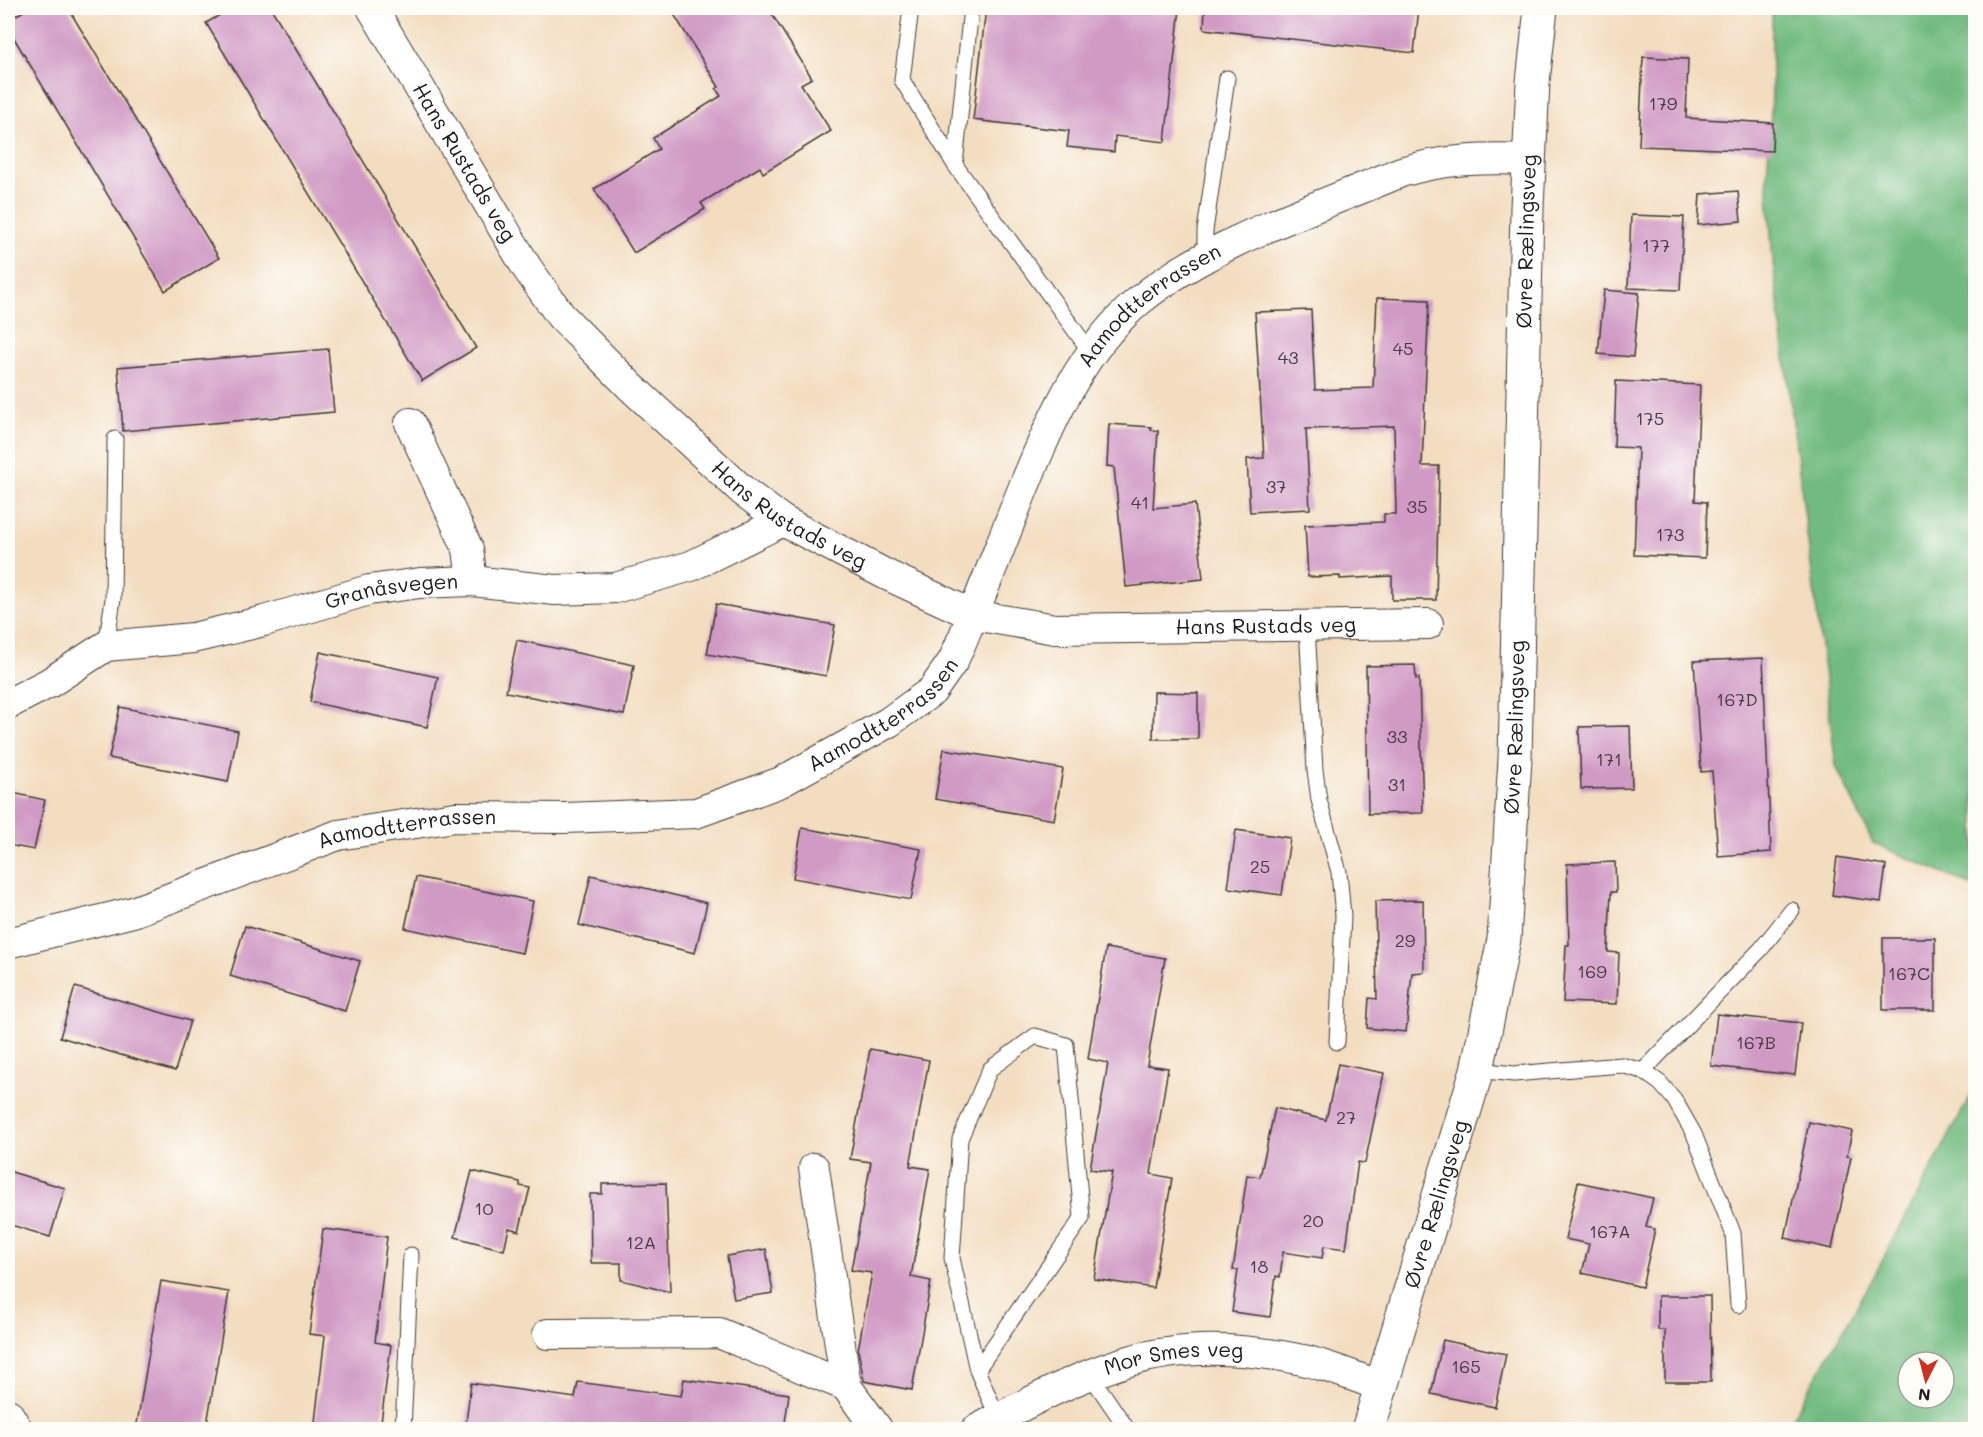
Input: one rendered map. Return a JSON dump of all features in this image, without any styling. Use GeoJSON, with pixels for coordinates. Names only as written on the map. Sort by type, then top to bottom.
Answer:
{"type":"FeatureCollection","features":[{"type":"Feature","properties":{"kind":"main road","name":"Øvre Rælingsveg"},"geometry":{"type":"LineString","coordinates":[[1368,1430],[1477,1070],[1504,939],[1515,759],[1523,318],[1529,160],[1533,82],[1541,8]]}},
{"type":"Feature","properties":{"kind":"street","name":"Hans Rustads veg"},"geometry":{"type":"LineString","coordinates":[[372,8],[526,268],[561,316],[630,386],[743,491],[783,520],[886,575],[973,615],[1055,629],[1428,624]]}},
{"type":"Feature","properties":{"kind":"street","name":"Aamodtterrassen"},"geometry":{"type":"LineString","coordinates":[[8,943],[134,912],[338,835],[455,817],[565,818],[696,813],[781,782],[889,722],[932,691],[953,661],[1057,406],[1110,330],[1138,301],[1166,280],[1205,259],[1270,228],[1401,172],[1430,163],[1489,159],[1529,160]]}},
{"type":"Feature","properties":{"kind":"street"},"geometry":{"type":"LineString","coordinates":[[410,423],[468,549],[472,581]]}},
{"type":"Feature","properties":{"kind":"street","name":"Granåsvegen"},"geometry":{"type":"LineString","coordinates":[[8,704],[49,683],[106,646],[193,638],[264,621],[369,590],[420,583],[472,581],[555,590],[615,588],[691,566],[783,520]]}},
{"type":"Feature","properties":{"kind":"street"},"geometry":{"type":"LineString","coordinates":[[814,1168],[846,1386],[878,1430]]}},
{"type":"Feature","properties":{"kind":"street"},"geometry":{"type":"LineString","coordinates":[[548,1334],[719,1333],[846,1386]]}},
{"type":"Feature","properties":{"kind":"street","name":"Mor Smes veg"},"geometry":{"type":"LineString","coordinates":[[987,1424],[1048,1392],[1091,1376],[1167,1353],[1254,1352],[1306,1360],[1382,1386]]}},
{"type":"Feature","properties":{"kind":"street"},"geometry":{"type":"LineString","coordinates":[[8,1414],[18,1430]]}},
{"type":"Feature","properties":{"kind":"lane"},"geometry":{"type":"LineString","coordinates":[[911,8],[902,80],[955,165],[1092,354]]}},
{"type":"Feature","properties":{"kind":"lane"},"geometry":{"type":"LineString","coordinates":[[955,165],[970,8]]}},
{"type":"Feature","properties":{"kind":"lane"},"geometry":{"type":"LineString","coordinates":[[1205,259],[1205,231],[1227,78]]}},
{"type":"Feature","properties":{"kind":"lane"},"geometry":{"type":"LineString","coordinates":[[106,646],[113,599],[115,439]]}},
{"type":"Feature","properties":{"kind":"lane"},"geometry":{"type":"LineString","coordinates":[[1307,627],[1315,770],[1319,800],[1339,872],[1343,916],[1337,1042]]}},
{"type":"Feature","properties":{"kind":"lane"},"geometry":{"type":"LineString","coordinates":[[1643,1071],[1761,949],[1792,910]]}},
{"type":"Feature","properties":{"kind":"lane"},"geometry":{"type":"LineString","coordinates":[[977,1370],[1082,1218],[1066,1045],[1035,1036],[990,1069],[960,1139],[952,1258],[987,1424]]}},
{"type":"Feature","properties":{"kind":"lane"},"geometry":{"type":"LineString","coordinates":[[1477,1070],[1514,1074],[1621,1065],[1643,1071],[1660,1083],[1674,1099],[1694,1134],[1733,1233],[1738,1305]]}},
{"type":"Feature","properties":{"kind":"lane"},"geometry":{"type":"LineString","coordinates":[[403,1430],[411,1255]]}},
{"type":"Feature","properties":{"kind":"lane"},"geometry":{"type":"LineString","coordinates":[[1091,1376],[1128,1430]]}},
{"type":"Feature","properties":{"kind":"green space"},"geometry":{"type":"Polygon","coordinates":[[[1772,8],[1975,8],[1975,887],[1873,843],[1836,766],[1773,262],[1767,178],[1772,95],[1772,8]]]}},
{"type":"Feature","properties":{"kind":"green space"},"geometry":{"type":"Polygon","coordinates":[[[1975,1087],[1975,1429],[1786,1429],[1872,1280],[1975,1087]]]}},
{"type":"Feature","properties":{"kind":"building"},"geometry":{"type":"Polygon","coordinates":[[[29,8],[68,8],[219,258],[165,291],[8,28],[8,20],[29,8]]]}},
{"type":"Feature","properties":{"kind":"building"},"geometry":{"type":"Polygon","coordinates":[[[232,8],[271,8],[476,348],[422,381],[206,23],[232,8]]]}},
{"type":"Feature","properties":{"kind":"building"},"geometry":{"type":"Polygon","coordinates":[[[670,8],[768,8],[812,78],[801,84],[831,131],[763,173],[760,167],[701,203],[705,209],[634,253],[594,189],[659,149],[653,138],[721,96],[716,89],[719,87],[670,8]]]}},
{"type":"Feature","properties":{"kind":"building"},"geometry":{"type":"Polygon","coordinates":[[[986,8],[1180,8],[1165,142],[1115,136],[1114,152],[1067,147],[1069,131],[973,120],[986,8]]]}},
{"type":"Feature","properties":{"kind":"building"},"geometry":{"type":"Polygon","coordinates":[[[1205,8],[1419,8],[1414,53],[1204,29],[1205,8]]]}},
{"type":"Feature","properties":{"kind":"building"},"geometry":{"type":"Polygon","coordinates":[[[1643,57],[1688,59],[1686,118],[1773,123],[1772,151],[1639,146],[1643,57]]]}},
{"type":"Feature","properties":{"kind":"building"},"geometry":{"type":"Polygon","coordinates":[[[1738,191],[1741,221],[1698,225],[1700,194],[1738,191]]]}},
{"type":"Feature","properties":{"kind":"building"},"geometry":{"type":"Polygon","coordinates":[[[1631,215],[1684,217],[1680,290],[1628,288],[1631,215]]]}},
{"type":"Feature","properties":{"kind":"building"},"geometry":{"type":"Polygon","coordinates":[[[1604,290],[1639,293],[1633,357],[1598,354],[1604,290]]]}},
{"type":"Feature","properties":{"kind":"building"},"geometry":{"type":"Polygon","coordinates":[[[1377,298],[1429,300],[1422,466],[1439,466],[1436,600],[1392,600],[1392,576],[1340,579],[1340,576],[1308,577],[1305,525],[1384,522],[1384,514],[1396,514],[1394,426],[1306,429],[1310,509],[1250,512],[1247,459],[1264,458],[1255,312],[1311,310],[1315,390],[1373,388],[1377,298]]]}},
{"type":"Feature","properties":{"kind":"building"},"geometry":{"type":"Polygon","coordinates":[[[328,349],[334,412],[123,431],[118,367],[328,349]]]}},
{"type":"Feature","properties":{"kind":"building"},"geometry":{"type":"Polygon","coordinates":[[[1616,381],[1700,385],[1695,501],[1707,502],[1705,558],[1634,555],[1638,448],[1614,447],[1616,381]]]}},
{"type":"Feature","properties":{"kind":"building"},"geometry":{"type":"Polygon","coordinates":[[[1109,424],[1151,427],[1151,430],[1158,431],[1153,508],[1195,504],[1203,579],[1126,587],[1114,467],[1107,466],[1109,424]]]}},
{"type":"Feature","properties":{"kind":"building"},"geometry":{"type":"Polygon","coordinates":[[[716,604],[835,625],[826,676],[707,654],[716,604]]]}},
{"type":"Feature","properties":{"kind":"building"},"geometry":{"type":"Polygon","coordinates":[[[517,640],[634,665],[624,715],[506,692],[517,640]]]}},
{"type":"Feature","properties":{"kind":"building"},"geometry":{"type":"Polygon","coordinates":[[[320,652],[438,677],[427,727],[310,702],[320,652]]]}},
{"type":"Feature","properties":{"kind":"building"},"geometry":{"type":"Polygon","coordinates":[[[1763,658],[1771,852],[1718,856],[1712,771],[1701,772],[1694,661],[1763,658]]]}},
{"type":"Feature","properties":{"kind":"building"},"geometry":{"type":"Polygon","coordinates":[[[1415,665],[1416,679],[1419,678],[1423,813],[1368,814],[1366,666],[1415,665]]]}},
{"type":"Feature","properties":{"kind":"building"},"geometry":{"type":"Polygon","coordinates":[[[1154,692],[1198,693],[1198,739],[1153,739],[1154,692]]]}},
{"type":"Feature","properties":{"kind":"building"},"geometry":{"type":"Polygon","coordinates":[[[120,707],[238,731],[228,782],[109,758],[120,707]]]}},
{"type":"Feature","properties":{"kind":"building"},"geometry":{"type":"Polygon","coordinates":[[[1630,726],[1632,788],[1581,789],[1579,727],[1630,726]]]}},
{"type":"Feature","properties":{"kind":"building"},"geometry":{"type":"Polygon","coordinates":[[[944,749],[1063,769],[1054,820],[935,799],[944,749]]]}},
{"type":"Feature","properties":{"kind":"building"},"geometry":{"type":"Polygon","coordinates":[[[8,792],[45,800],[34,850],[8,845],[8,792]]]}},
{"type":"Feature","properties":{"kind":"building"},"geometry":{"type":"Polygon","coordinates":[[[802,828],[921,849],[911,900],[793,878],[802,828]]]}},
{"type":"Feature","properties":{"kind":"building"},"geometry":{"type":"Polygon","coordinates":[[[1236,830],[1290,838],[1282,895],[1228,888],[1236,830]]]}},
{"type":"Feature","properties":{"kind":"building"},"geometry":{"type":"Polygon","coordinates":[[[1837,857],[1886,865],[1881,902],[1832,895],[1837,857]]]}},
{"type":"Feature","properties":{"kind":"building"},"geometry":{"type":"Polygon","coordinates":[[[1615,862],[1616,892],[1611,892],[1608,952],[1619,953],[1617,1004],[1563,1002],[1566,945],[1569,945],[1567,864],[1615,862]]]}},
{"type":"Feature","properties":{"kind":"building"},"geometry":{"type":"Polygon","coordinates":[[[591,875],[707,903],[695,953],[579,925],[591,875]]]}},
{"type":"Feature","properties":{"kind":"building"},"geometry":{"type":"Polygon","coordinates":[[[416,877],[533,901],[522,953],[405,928],[416,877]]]}},
{"type":"Feature","properties":{"kind":"building"},"geometry":{"type":"Polygon","coordinates":[[[1423,900],[1424,972],[1412,973],[1406,1032],[1367,1028],[1369,998],[1377,999],[1375,901],[1423,900]]]}},
{"type":"Feature","properties":{"kind":"building"},"geometry":{"type":"Polygon","coordinates":[[[245,926],[360,961],[345,1011],[230,976],[245,926]]]}},
{"type":"Feature","properties":{"kind":"building"},"geometry":{"type":"Polygon","coordinates":[[[1883,938],[1935,938],[1935,1010],[1883,1010],[1883,938]]]}},
{"type":"Feature","properties":{"kind":"building"},"geometry":{"type":"Polygon","coordinates":[[[1106,948],[1165,958],[1147,1065],[1168,1068],[1151,1174],[1172,1178],[1153,1288],[1094,1279],[1112,1172],[1090,1169],[1108,1063],[1088,1059],[1106,948]]]}},
{"type":"Feature","properties":{"kind":"building"},"geometry":{"type":"Polygon","coordinates":[[[75,987],[190,1021],[175,1071],[60,1037],[75,987]]]}},
{"type":"Feature","properties":{"kind":"building"},"geometry":{"type":"Polygon","coordinates":[[[1717,1014],[1801,1023],[1795,1075],[1711,1066],[1717,1014]]]}},
{"type":"Feature","properties":{"kind":"building"},"geometry":{"type":"Polygon","coordinates":[[[870,1049],[929,1060],[910,1166],[930,1169],[911,1277],[931,1281],[912,1390],[864,1381],[858,1350],[872,1273],[851,1270],[871,1162],[850,1159],[870,1049]]]}},
{"type":"Feature","properties":{"kind":"building"},"geometry":{"type":"Polygon","coordinates":[[[1338,1064],[1384,1073],[1365,1163],[1358,1162],[1346,1249],[1324,1246],[1322,1258],[1283,1252],[1280,1277],[1276,1276],[1270,1317],[1232,1312],[1238,1270],[1233,1270],[1247,1175],[1260,1177],[1275,1108],[1326,1120],[1338,1064]]]}},
{"type":"Feature","properties":{"kind":"building"},"geometry":{"type":"Polygon","coordinates":[[[1809,1122],[1852,1131],[1847,1156],[1851,1157],[1832,1249],[1785,1238],[1809,1122]]]}},
{"type":"Feature","properties":{"kind":"building"},"geometry":{"type":"Polygon","coordinates":[[[8,1171],[65,1188],[50,1237],[8,1224],[8,1171]]]}},
{"type":"Feature","properties":{"kind":"building"},"geometry":{"type":"Polygon","coordinates":[[[472,1171],[520,1182],[520,1186],[530,1188],[519,1231],[509,1228],[504,1250],[455,1237],[472,1171]]]}},
{"type":"Feature","properties":{"kind":"building"},"geometry":{"type":"Polygon","coordinates":[[[1578,1182],[1653,1198],[1646,1227],[1655,1229],[1642,1287],[1582,1273],[1589,1244],[1565,1239],[1578,1182]]]}},
{"type":"Feature","properties":{"kind":"building"},"geometry":{"type":"Polygon","coordinates":[[[666,1183],[670,1292],[621,1280],[621,1263],[591,1263],[590,1194],[602,1194],[602,1184],[666,1183]]]}},
{"type":"Feature","properties":{"kind":"building"},"geometry":{"type":"Polygon","coordinates":[[[323,1229],[387,1237],[375,1342],[391,1345],[380,1430],[314,1430],[325,1336],[309,1334],[323,1229]]]}},
{"type":"Feature","properties":{"kind":"building"},"geometry":{"type":"Polygon","coordinates":[[[766,1249],[773,1293],[734,1299],[727,1256],[766,1249]]]}},
{"type":"Feature","properties":{"kind":"building"},"geometry":{"type":"Polygon","coordinates":[[[161,1281],[229,1292],[206,1430],[136,1430],[161,1281]]]}},
{"type":"Feature","properties":{"kind":"building"},"geometry":{"type":"Polygon","coordinates":[[[1658,1296],[1710,1296],[1711,1382],[1665,1382],[1665,1330],[1658,1330],[1658,1296]]]}},
{"type":"Feature","properties":{"kind":"building"},"geometry":{"type":"Polygon","coordinates":[[[1443,1340],[1506,1354],[1495,1407],[1431,1394],[1443,1340]]]}},
{"type":"Feature","properties":{"kind":"building"},"geometry":{"type":"Polygon","coordinates":[[[684,1379],[789,1394],[784,1430],[465,1430],[471,1383],[575,1398],[578,1382],[681,1396],[684,1379]]]}}]}
